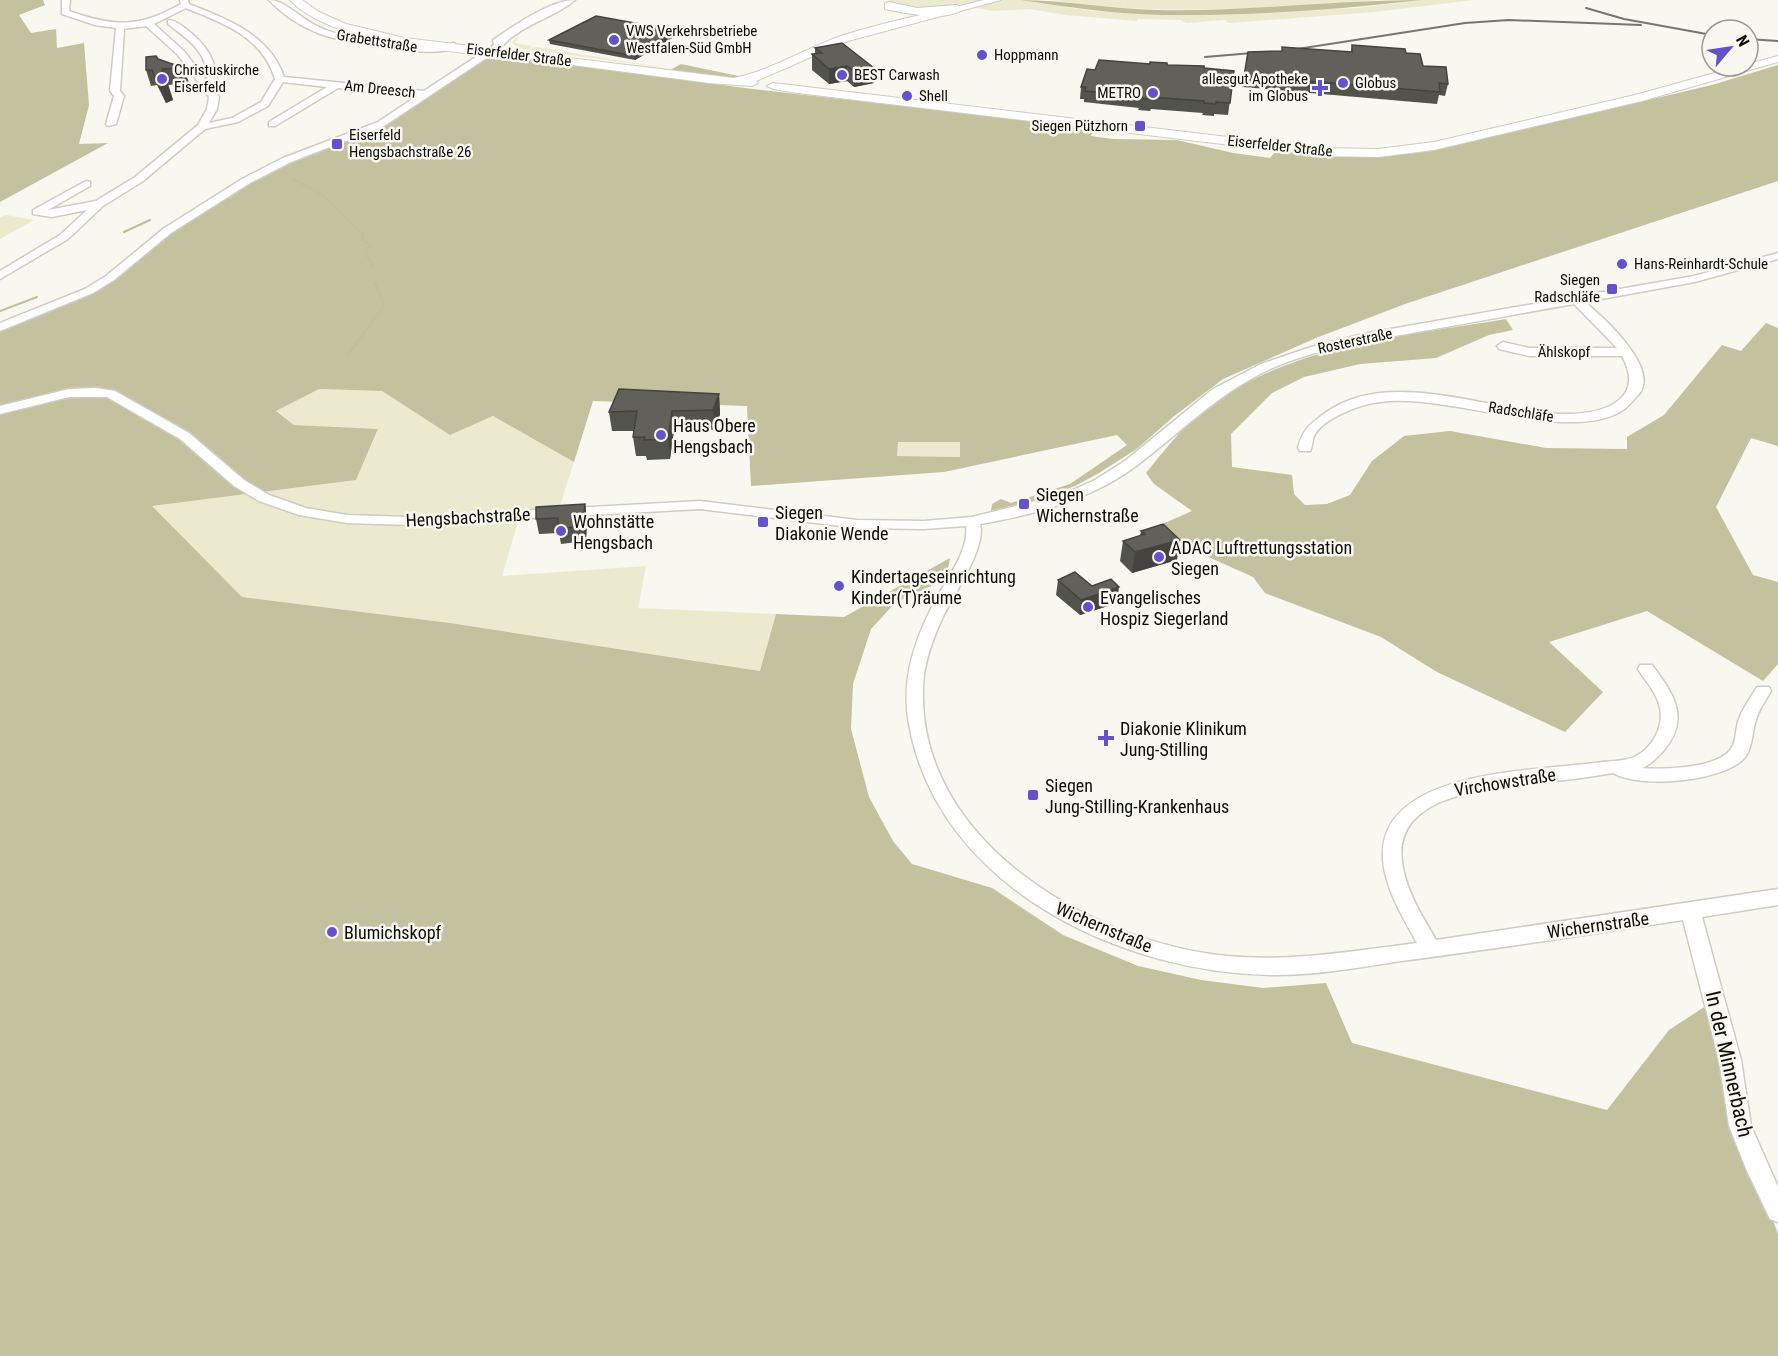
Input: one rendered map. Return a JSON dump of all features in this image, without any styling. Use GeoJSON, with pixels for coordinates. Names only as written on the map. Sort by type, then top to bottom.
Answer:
{"type":"FeatureCollection","features":[{"type":"Feature","properties":{"kind":"highway"},"geometry":{"type":"LineString","coordinates":[[886,3],[917,12],[957,9]]}},
{"type":"Feature","properties":{"kind":"highway"},"geometry":{"type":"LineString","coordinates":[[886,3],[903,16],[915,21]]}},
{"type":"Feature","properties":{"kind":"main road","name":"Eiserfelder Straße"},"geometry":{"type":"LineString","coordinates":[[295,0],[319,17],[351,29],[386,38],[709,80],[752,83],[758,87],[770,81],[798,90],[1321,152],[1360,154],[1410,151],[1434,146],[1638,98],[1778,59]]}},
{"type":"Feature","properties":{"kind":"main road"},"geometry":{"type":"LineString","coordinates":[[915,21],[957,9],[979,7],[996,0]]}},
{"type":"Feature","properties":{"kind":"main road"},"geometry":{"type":"LineString","coordinates":[[709,80],[751,79],[829,44],[863,33],[1007,0]]}},
{"type":"Feature","properties":{"kind":"main road"},"geometry":{"type":"LineString","coordinates":[[505,37],[505,47],[519,55]]}},
{"type":"Feature","properties":{"kind":"main road"},"geometry":{"type":"LineString","coordinates":[[770,81],[784,64]]}},
{"type":"Feature","properties":{"kind":"street"},"geometry":{"type":"LineString","coordinates":[[66,0],[65,12],[120,28],[162,19],[185,3],[225,21],[259,44],[272,57],[280,79],[265,104],[235,120],[202,127]]}},
{"type":"Feature","properties":{"kind":"street","name":"Grabettstraße"},"geometry":{"type":"LineString","coordinates":[[273,0],[296,18],[328,34],[366,42],[427,49],[443,50],[454,46]]}},
{"type":"Feature","properties":{"kind":"street"},"geometry":{"type":"LineString","coordinates":[[0,327],[89,291],[110,278],[167,231],[246,181],[286,160],[381,124],[496,47],[505,37],[558,3],[571,0]]}},
{"type":"Feature","properties":{"kind":"street"},"geometry":{"type":"LineString","coordinates":[[171,22],[202,46],[211,60],[213,86],[207,87]]}},
{"type":"Feature","properties":{"kind":"street"},"geometry":{"type":"LineString","coordinates":[[0,276],[64,237],[99,204],[139,179],[202,127],[212,109],[214,97],[181,53],[148,23]]}},
{"type":"Feature","properties":{"kind":"street"},"geometry":{"type":"LineString","coordinates":[[111,124],[119,96],[116,91],[120,28]]}},
{"type":"Feature","properties":{"kind":"street","name":"Am Dreesch"},"geometry":{"type":"LineString","coordinates":[[280,79],[424,94]]}},
{"type":"Feature","properties":{"kind":"street","name":"Am Dreesch"},"geometry":{"type":"LineString","coordinates":[[272,124],[336,85]]}},
{"type":"Feature","properties":{"kind":"street"},"geometry":{"type":"LineString","coordinates":[[86,184],[37,212],[52,214],[99,204]]}},
{"type":"Feature","properties":{"kind":"street","name":"Rosterstraße"},"geometry":{"type":"LineString","coordinates":[[972,521],[1069,497],[1100,483],[1130,464],[1218,392],[1281,360],[1346,342],[1695,279],[1778,256]]}},
{"type":"Feature","properties":{"kind":"street","name":"Radschläfe"},"geometry":{"type":"LineString","coordinates":[[1305,448],[1309,432],[1339,410],[1369,400],[1406,395],[1449,399],[1522,414],[1566,419],[1596,416],[1617,409],[1631,398],[1638,385],[1637,371],[1626,352],[1591,312],[1576,300]]}},
{"type":"Feature","properties":{"kind":"street","name":"Ählskopf"},"geometry":{"type":"LineString","coordinates":[[1503,346],[1529,352],[1626,352]]}},
{"type":"Feature","properties":{"kind":"street","name":"Hengsbachstraße"},"geometry":{"type":"LineString","coordinates":[[0,410],[72,393],[110,394],[191,441],[246,488],[286,506],[343,518],[410,520],[700,505],[857,524],[903,525],[972,521]]}},
{"type":"Feature","properties":{"kind":"street","name":"Wichernstraße"},"geometry":{"type":"LineString","coordinates":[[972,521],[975,529],[974,536],[963,564],[925,639],[917,666],[915,714],[927,764],[941,796],[959,825],[998,865],[1035,896],[1078,920],[1128,942],[1174,955],[1222,964],[1273,967],[1431,950],[1691,913],[1778,897]]}},
{"type":"Feature","properties":{"kind":"street","name":"Virchowstraße"},"geometry":{"type":"LineString","coordinates":[[1431,950],[1397,886],[1391,855],[1396,831],[1412,810],[1435,796],[1465,785],[1640,762],[1658,750],[1670,729],[1670,707],[1646,669]]}},
{"type":"Feature","properties":{"kind":"street","name":"Virchowstraße"},"geometry":{"type":"LineString","coordinates":[[1614,767],[1628,774],[1671,773],[1702,771],[1729,763],[1739,753],[1748,716],[1763,691]]}},
{"type":"Feature","properties":{"kind":"street","name":"In der Minnerbach"},"geometry":{"type":"LineString","coordinates":[[1691,913],[1730,1060],[1740,1126],[1758,1171],[1778,1211]]}},
{"type":"Feature","properties":{"kind":"green space"},"geometry":{"type":"Polygon","coordinates":[[[889,0],[1020,0],[1093,11],[1161,15],[1356,8],[1422,0],[1474,0],[1374,12],[1229,23],[1225,20],[1186,23],[1181,20],[1137,19],[1137,21],[1065,15],[1030,9],[993,11],[965,6],[924,11],[890,3],[889,0]]]}},
{"type":"Feature","properties":{"kind":"green space"},"geometry":{"type":"Polygon","coordinates":[[[1051,0],[1381,0],[1257,8],[1174,10],[1051,0]]]}},
{"type":"Feature","properties":{"kind":"green space"},"geometry":{"type":"Polygon","coordinates":[[[519,34],[515,43],[532,46],[529,49],[536,47],[672,69],[519,48],[512,43],[519,34]]]}},
{"type":"Feature","properties":{"kind":"green space"},"geometry":{"type":"Polygon","coordinates":[[[6,215],[34,220],[0,239],[0,218],[6,215]]]}},
{"type":"Feature","properties":{"kind":"green space"},"geometry":{"type":"Polygon","coordinates":[[[319,389],[382,391],[450,435],[493,416],[574,462],[559,508],[521,512],[502,576],[646,566],[638,608],[776,614],[761,671],[450,623],[242,597],[151,506],[356,480],[378,430],[294,425],[276,410],[319,389]]]}},
{"type":"Feature","properties":{"kind":"green space"},"geometry":{"type":"Polygon","coordinates":[[[897,442],[960,442],[961,457],[897,456],[897,442]]]}},
{"type":"Feature","properties":{"kind":"shaded area"},"geometry":{"type":"Polygon","coordinates":[[[0,0],[43,0],[45,5],[19,15],[31,33],[56,29],[57,48],[84,43],[89,105],[79,144],[108,143],[0,202],[0,0]]]}},
{"type":"Feature","properties":{"kind":"shaded area"},"geometry":{"type":"Polygon","coordinates":[[[1020,0],[1140,9],[1190,10],[1422,0],[1292,12],[1161,15],[1073,8],[1020,0]]]}},
{"type":"Feature","properties":{"kind":"shaded area"},"geometry":{"type":"Polygon","coordinates":[[[497,55],[745,88],[1095,128],[1091,136],[1113,139],[1177,140],[1233,153],[1270,158],[1276,151],[1354,156],[1392,155],[1431,151],[1735,78],[1760,78],[1760,70],[1778,65],[1778,181],[1405,304],[1316,338],[1223,379],[1173,417],[1138,448],[1075,486],[1035,500],[991,511],[992,504],[1001,499],[1011,503],[1070,484],[1127,445],[1117,435],[944,472],[751,486],[747,406],[593,401],[574,462],[493,416],[450,435],[382,391],[319,389],[276,411],[294,425],[378,429],[356,480],[152,506],[242,597],[450,623],[760,671],[776,614],[844,617],[950,558],[946,579],[895,603],[871,629],[853,684],[851,729],[869,797],[893,841],[912,864],[992,888],[1063,935],[1138,966],[1201,980],[1263,988],[1326,983],[1352,1043],[1607,1110],[1669,1030],[1712,1002],[1758,1180],[1778,1234],[1778,1356],[0,1356],[0,329],[75,300],[113,280],[168,234],[254,181],[297,159],[362,135],[392,121],[484,58],[497,55]],[[898,442],[897,456],[960,457],[960,442],[898,442]]]}},
{"type":"Feature","properties":{"kind":"shaded area"},"geometry":{"type":"Polygon","coordinates":[[[681,64],[743,77],[731,78],[670,70],[681,64]]]}},
{"type":"Feature","properties":{"kind":"shaded area"},"geometry":{"type":"Polygon","coordinates":[[[1506,319],[1513,330],[1489,335],[1436,358],[1360,364],[1304,377],[1272,393],[1231,434],[1232,467],[1292,475],[1294,494],[1305,505],[1327,504],[1350,495],[1372,461],[1404,436],[1450,431],[1546,448],[1627,449],[1627,437],[1664,415],[1722,345],[1741,351],[1766,323],[1778,328],[1778,446],[1751,438],[1716,507],[1753,575],[1778,582],[1778,664],[1763,681],[1647,611],[1549,642],[1603,692],[1565,732],[1437,672],[1381,637],[1265,593],[1253,577],[1166,538],[1142,533],[1192,511],[1154,484],[1146,473],[1191,421],[1209,406],[1242,385],[1277,369],[1352,346],[1506,319]]]}},
{"type":"Feature","properties":{"kind":"building","name":"VWS Verkehrsbetriebe Westfalen-Süd GmbH"},"geometry":{"type":"Polygon","coordinates":[[[596,16],[679,31],[634,56],[549,40],[596,16]]]}},
{"type":"Feature","properties":{"kind":"building"},"geometry":{"type":"Polygon","coordinates":[[[842,43],[874,68],[854,71],[847,66],[829,69],[812,54],[822,53],[815,48],[842,43]]]}},
{"type":"Feature","properties":{"kind":"building","name":"Globus"},"geometry":{"type":"Polygon","coordinates":[[[1352,45],[1405,49],[1406,53],[1420,54],[1423,66],[1446,67],[1448,84],[1439,83],[1440,92],[1244,76],[1248,52],[1282,51],[1282,47],[1352,52],[1352,45]]]}},
{"type":"Feature","properties":{"kind":"building"},"geometry":{"type":"Polygon","coordinates":[[[156,56],[158,59],[184,68],[162,69],[168,84],[160,88],[152,70],[146,70],[146,57],[156,56]]]}},
{"type":"Feature","properties":{"kind":"building","name":"METRO"},"geometry":{"type":"Polygon","coordinates":[[[1099,60],[1204,66],[1204,68],[1234,71],[1230,103],[1216,102],[1216,104],[1152,97],[1151,99],[1085,91],[1086,87],[1081,87],[1087,69],[1095,70],[1099,60]]]}},
{"type":"Feature","properties":{"kind":"building"},"geometry":{"type":"Polygon","coordinates":[[[619,389],[719,394],[713,410],[672,411],[668,439],[644,440],[645,437],[633,437],[637,411],[609,412],[619,389]]]}},
{"type":"Feature","properties":{"kind":"building"},"geometry":{"type":"Polygon","coordinates":[[[585,504],[583,526],[558,529],[558,518],[536,519],[536,507],[585,504]]]}},
{"type":"Feature","properties":{"kind":"building"},"geometry":{"type":"Polygon","coordinates":[[[1163,524],[1180,540],[1135,552],[1123,541],[1145,534],[1141,531],[1163,524]]]}},
{"type":"Feature","properties":{"kind":"building"},"geometry":{"type":"Polygon","coordinates":[[[1075,572],[1092,586],[1111,579],[1119,587],[1081,600],[1058,580],[1075,572]]]}},
{"type":"Feature","properties":{"kind":"waterway"},"geometry":{"type":"LineString","coordinates":[[293,179],[321,194],[363,234],[362,240],[371,245],[365,253],[373,266]]}},
{"type":"Feature","properties":{"kind":"waterway"},"geometry":{"type":"LineString","coordinates":[[124,232],[150,220]]}},
{"type":"Feature","properties":{"kind":"waterway"},"geometry":{"type":"LineString","coordinates":[[347,356],[384,306],[375,283]]}},
{"type":"Feature","properties":{"kind":"waterway"},"geometry":{"type":"LineString","coordinates":[[0,311],[37,297]]}},
{"type":"Feature","properties":{"kind":"railway"},"geometry":{"type":"LineString","coordinates":[[1586,8],[1624,19],[1700,33]]}},
{"type":"Feature","properties":{"kind":"railway"},"geometry":{"type":"LineString","coordinates":[[1291,50],[1465,23],[1509,20],[1641,25]]}},
{"type":"Feature","properties":{"kind":"railway"},"geometry":{"type":"LineString","coordinates":[[1760,40],[1778,41]]}},
{"type":"Feature","properties":{"kind":"railway"},"geometry":{"type":"LineString","coordinates":[[1205,57],[1264,52]]}},
{"type":"Feature","properties":{"kind":"place","name":"VWS Verkehrsbetriebe Westfalen-Süd GmbH"},"geometry":{"type":"Point","coordinates":[614,40]}},
{"type":"Feature","properties":{"kind":"place","name":"Hoppmann"},"geometry":{"type":"Point","coordinates":[982,55]}},
{"type":"Feature","properties":{"kind":"place","name":"BEST Carwash"},"geometry":{"type":"Point","coordinates":[842,75]}},
{"type":"Feature","properties":{"kind":"place","name":"Christuskirche Eiserfeld"},"geometry":{"type":"Point","coordinates":[162,79]}},
{"type":"Feature","properties":{"kind":"place","name":"Globus"},"geometry":{"type":"Point","coordinates":[1343,83]}},
{"type":"Feature","properties":{"kind":"place","name":"allesgut Apotheke im Globus"},"geometry":{"type":"Point","coordinates":[1320,88]}},
{"type":"Feature","properties":{"kind":"place","name":"METRO"},"geometry":{"type":"Point","coordinates":[1153,93]}},
{"type":"Feature","properties":{"kind":"place","name":"Shell"},"geometry":{"type":"Point","coordinates":[907,96]}},
{"type":"Feature","properties":{"kind":"place","name":"Siegen Pützhorn"},"geometry":{"type":"Point","coordinates":[1140,126]}},
{"type":"Feature","properties":{"kind":"place","name":"Eiserfeld Hengsbachstraße 26"},"geometry":{"type":"Point","coordinates":[337,144]}},
{"type":"Feature","properties":{"kind":"place","name":"Hans-Reinhardt-Schule"},"geometry":{"type":"Point","coordinates":[1622,264]}},
{"type":"Feature","properties":{"kind":"place","name":"Siegen Radschläfe"},"geometry":{"type":"Point","coordinates":[1612,289]}},
{"type":"Feature","properties":{"kind":"place","name":"Haus Obere Hengsbach"},"geometry":{"type":"Point","coordinates":[661,435]}},
{"type":"Feature","properties":{"kind":"place","name":"Siegen Wichernstraße"},"geometry":{"type":"Point","coordinates":[1024,504]}},
{"type":"Feature","properties":{"kind":"place","name":"Siegen Diakonie Wende"},"geometry":{"type":"Point","coordinates":[763,522]}},
{"type":"Feature","properties":{"kind":"place","name":"Wohnstätte Hengsbach"},"geometry":{"type":"Point","coordinates":[561,531]}},
{"type":"Feature","properties":{"kind":"place","name":"ADAC Luftrettungsstation Siegen"},"geometry":{"type":"Point","coordinates":[1159,557]}},
{"type":"Feature","properties":{"kind":"place","name":"Kindertageseinrichtung Kinder(T)räume"},"geometry":{"type":"Point","coordinates":[839,586]}},
{"type":"Feature","properties":{"kind":"place","name":"Evangelisches Hospiz Siegerland"},"geometry":{"type":"Point","coordinates":[1088,607]}},
{"type":"Feature","properties":{"kind":"place","name":"Diakonie Klinikum Jung-Stilling"},"geometry":{"type":"Point","coordinates":[1106,738]}},
{"type":"Feature","properties":{"kind":"place","name":"Siegen Jung-Stilling-Krankenhaus"},"geometry":{"type":"Point","coordinates":[1033,795]}},
{"type":"Feature","properties":{"kind":"place","name":"Blumichskopf"},"geometry":{"type":"Point","coordinates":[332,932]}}]}
